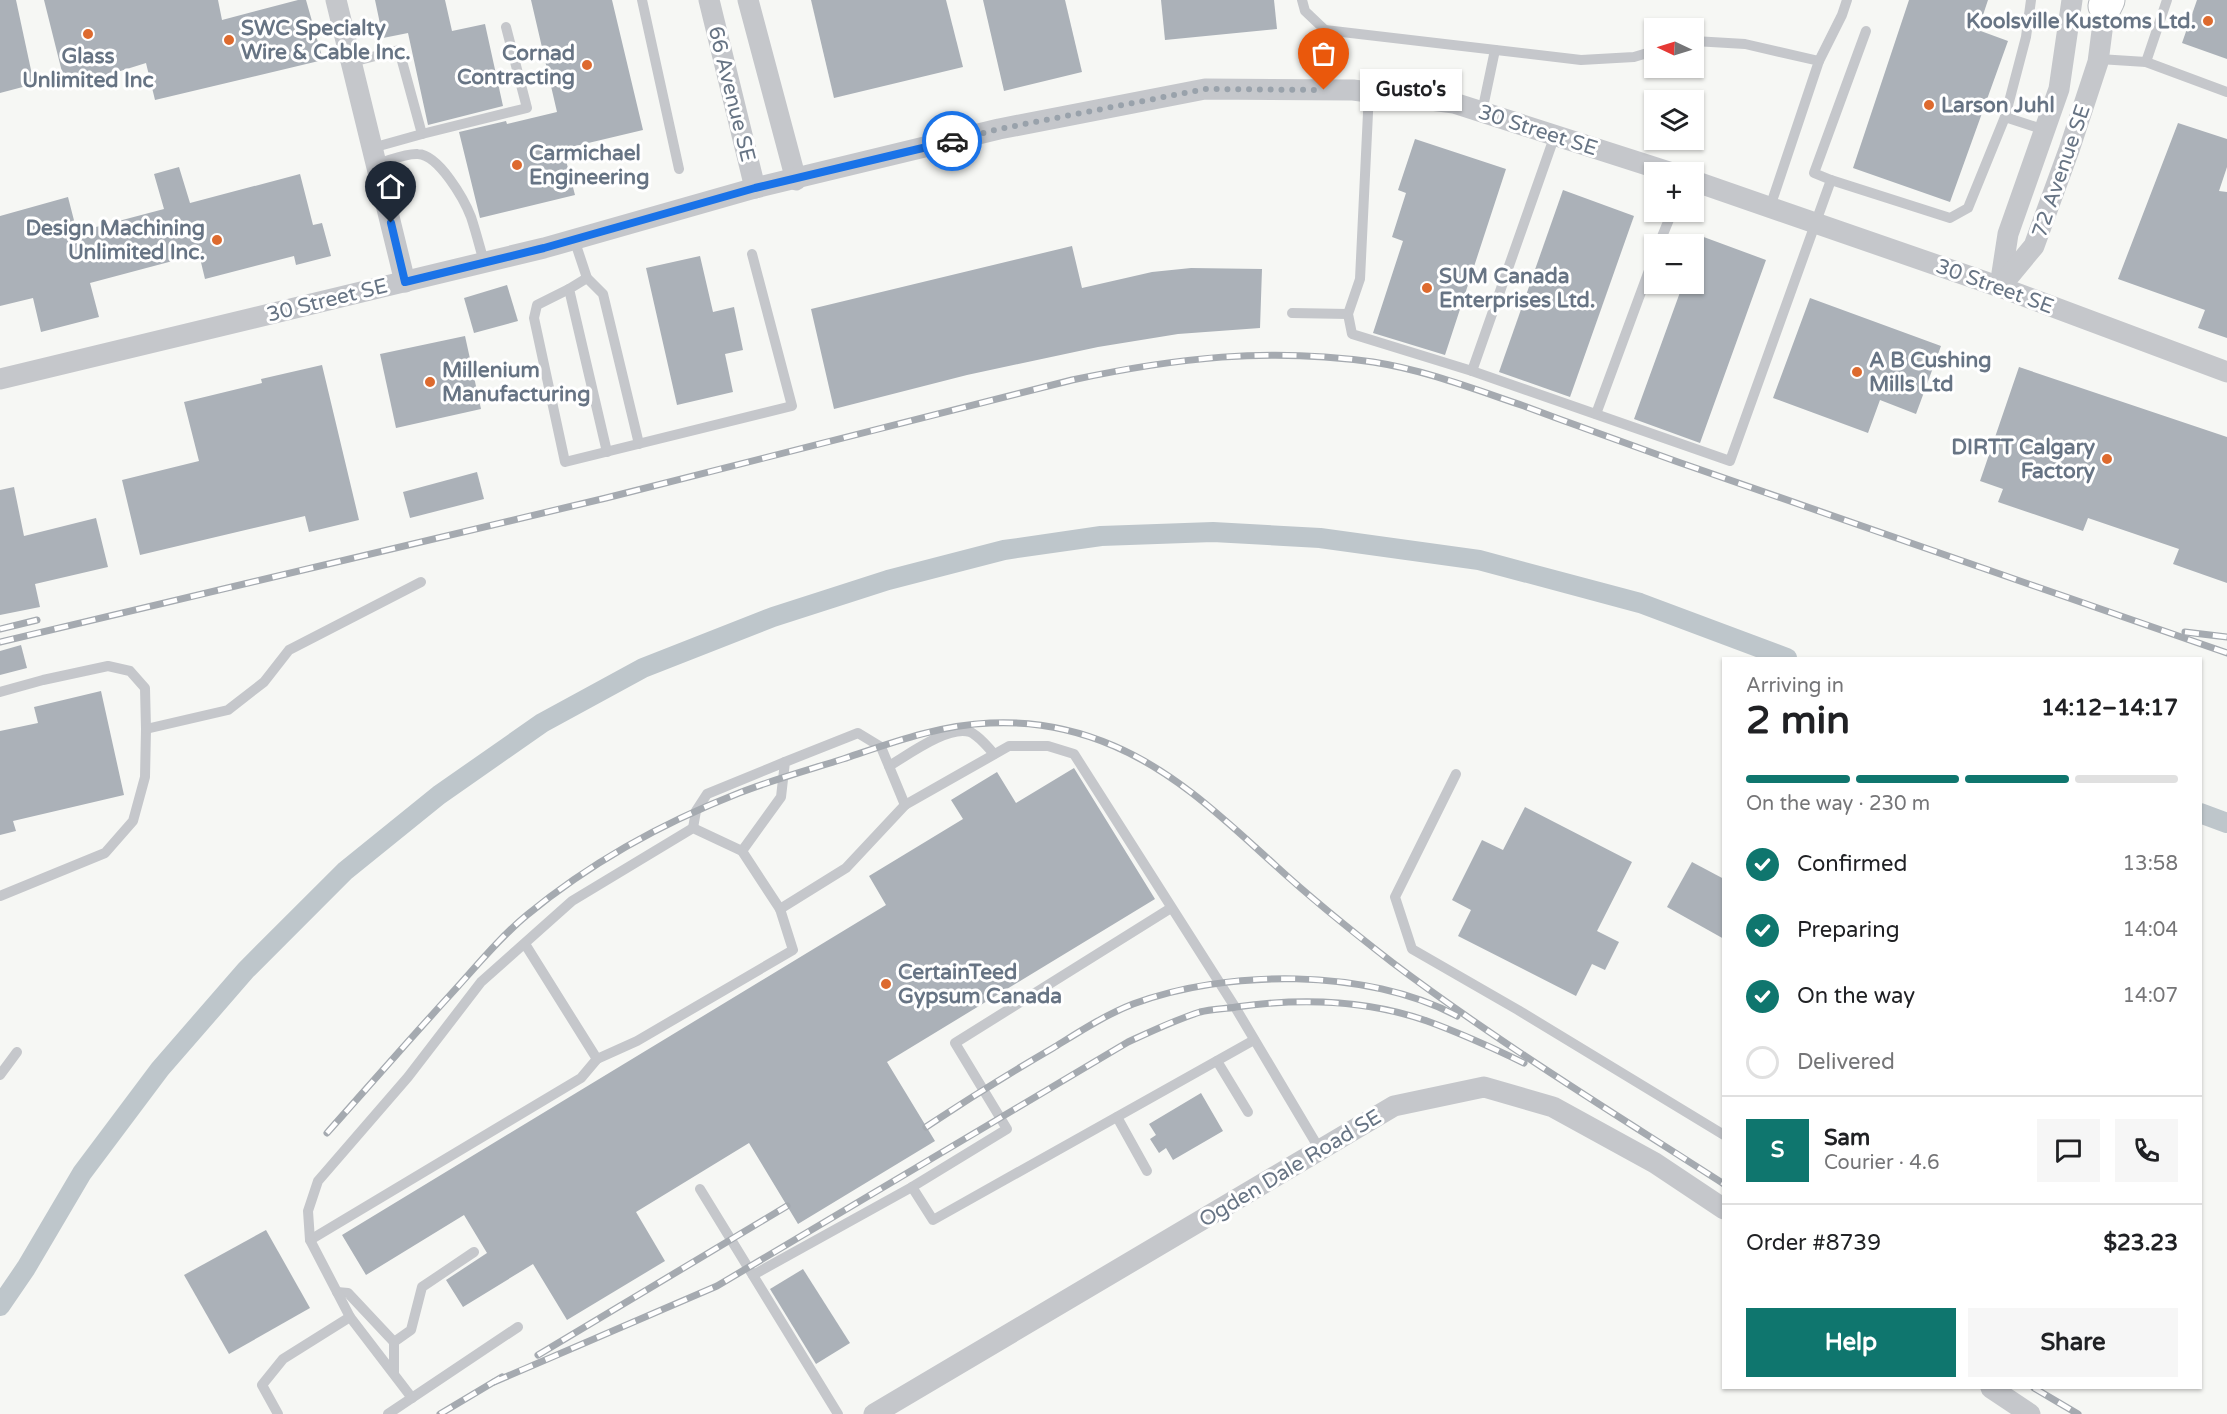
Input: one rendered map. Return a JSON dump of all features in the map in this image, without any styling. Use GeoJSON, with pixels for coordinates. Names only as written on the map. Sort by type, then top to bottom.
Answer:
{"type":"FeatureCollection","features":[{"type":"Feature","properties":{"kind":"street"},"geometry":{"type":"LineString","coordinates":[[336,0],[405,282]]}},
{"type":"Feature","properties":{"kind":"street","name":"66 Avenue SE"},"geometry":{"type":"LineString","coordinates":[[709,0],[755,188]]}},
{"type":"Feature","properties":{"kind":"street","name":"66 Avenue SE"},"geometry":{"type":"LineString","coordinates":[[748,0],[796,180]]}},
{"type":"Feature","properties":{"kind":"street","name":"72 Avenue SE"},"geometry":{"type":"LineString","coordinates":[[2000,287],[2008,234],[2059,89],[2072,0]]}},
{"type":"Feature","properties":{"kind":"street","name":"72 Avenue SE"},"geometry":{"type":"LineString","coordinates":[[2000,287],[2034,246],[2069,150],[2098,59],[2106,2]]}},
{"type":"Feature","properties":{"kind":"street","name":"30 Street SE"},"geometry":{"type":"LineString","coordinates":[[0,379],[405,282],[574,239],[755,188],[796,180],[999,129],[1205,89],[1368,92],[1454,103],[1644,164]]}},
{"type":"Feature","properties":{"kind":"street","name":"30 Street SE"},"geometry":{"type":"LineString","coordinates":[[1704,184],[2000,287],[2227,372]]}},
{"type":"Feature","properties":{"kind":"street","name":"Ogden Dale Road SE"},"geometry":{"type":"LineString","coordinates":[[874,1414],[1394,1106],[1484,1087],[1553,1107],[1655,1164],[1722,1208]]}},
{"type":"Feature","properties":{"kind":"street"},"geometry":{"type":"LineString","coordinates":[[1992,1389],[2030,1414]]}},
{"type":"Feature","properties":{"kind":"lane"},"geometry":{"type":"LineString","coordinates":[[642,0],[679,169]]}},
{"type":"Feature","properties":{"kind":"lane"},"geometry":{"type":"LineString","coordinates":[[1302,0],[1305,11],[1325,30],[1581,60],[1634,57],[1644,54]]}},
{"type":"Feature","properties":{"kind":"lane"},"geometry":{"type":"LineString","coordinates":[[1770,207],[1819,61],[1847,0]]}},
{"type":"Feature","properties":{"kind":"lane"},"geometry":{"type":"LineString","coordinates":[[1866,31],[1814,173],[1950,218],[1968,208],[2005,117],[2026,37],[2031,0]]}},
{"type":"Feature","properties":{"kind":"lane"},"geometry":{"type":"LineString","coordinates":[[2146,62],[2167,0]]}},
{"type":"Feature","properties":{"kind":"lane"},"geometry":{"type":"LineString","coordinates":[[374,156],[422,134],[527,108],[506,27]]}},
{"type":"Feature","properties":{"kind":"lane"},"geometry":{"type":"LineString","coordinates":[[1324,90],[1325,30]]}},
{"type":"Feature","properties":{"kind":"lane"},"geometry":{"type":"LineString","coordinates":[[1704,42],[1745,44],[1819,61]]}},
{"type":"Feature","properties":{"kind":"lane"},"geometry":{"type":"LineString","coordinates":[[352,62],[399,50],[422,134]]}},
{"type":"Feature","properties":{"kind":"lane"},"geometry":{"type":"LineString","coordinates":[[1482,112],[1496,50]]}},
{"type":"Feature","properties":{"kind":"lane"},"geometry":{"type":"LineString","coordinates":[[2098,59],[2146,62],[2227,92]]}},
{"type":"Feature","properties":{"kind":"lane"},"geometry":{"type":"LineString","coordinates":[[1368,92],[1360,279],[1348,314],[1352,334],[1472,371],[1730,461],[1831,180]]}},
{"type":"Feature","properties":{"kind":"lane"},"geometry":{"type":"LineString","coordinates":[[2005,117],[2045,130]]}},
{"type":"Feature","properties":{"kind":"lane"},"geometry":{"type":"LineString","coordinates":[[1472,371],[1554,135]]}},
{"type":"Feature","properties":{"kind":"lane"},"geometry":{"type":"LineString","coordinates":[[374,156],[425,155],[437,164],[467,209],[484,262]]}},
{"type":"Feature","properties":{"kind":"lane"},"geometry":{"type":"LineString","coordinates":[[574,239],[587,278],[603,294],[639,444]]}},
{"type":"Feature","properties":{"kind":"lane"},"geometry":{"type":"LineString","coordinates":[[587,278],[537,304],[534,318],[565,462],[792,406],[752,254]]}},
{"type":"Feature","properties":{"kind":"lane"},"geometry":{"type":"LineString","coordinates":[[1596,414],[1644,284]]}},
{"type":"Feature","properties":{"kind":"lane"},"geometry":{"type":"LineString","coordinates":[[569,289],[607,452]]}},
{"type":"Feature","properties":{"kind":"lane"},"geometry":{"type":"LineString","coordinates":[[1292,313],[1348,314]]}},
{"type":"Feature","properties":{"kind":"lane"},"geometry":{"type":"LineString","coordinates":[[146,729],[228,710],[264,682],[289,650],[421,582]]}},
{"type":"Feature","properties":{"kind":"lane"},"geometry":{"type":"LineString","coordinates":[[0,692],[108,666],[130,671],[145,688],[146,729],[145,777],[133,821],[105,853],[0,896]]}},
{"type":"Feature","properties":{"kind":"lane"},"geometry":{"type":"LineString","coordinates":[[889,766],[936,739],[958,731],[971,732],[994,754]]}},
{"type":"Feature","properties":{"kind":"lane"},"geometry":{"type":"LineString","coordinates":[[412,1398],[350,1317],[310,1240],[308,1211],[318,1180],[408,1077],[481,982],[572,901],[693,828],[696,811],[707,794],[858,733],[881,747],[904,805]]}},
{"type":"Feature","properties":{"kind":"lane"},"geometry":{"type":"LineString","coordinates":[[780,909],[846,868],[904,805],[1009,746],[1048,746],[1074,754],[1254,1040],[1320,1150]]}},
{"type":"Feature","properties":{"kind":"lane"},"geometry":{"type":"LineString","coordinates":[[742,851],[781,797],[785,762]]}},
{"type":"Feature","properties":{"kind":"lane"},"geometry":{"type":"LineString","coordinates":[[1456,774],[1395,897],[1412,949],[1518,1010],[1722,1134]]}},
{"type":"Feature","properties":{"kind":"lane"},"geometry":{"type":"LineString","coordinates":[[310,1240],[581,1078],[597,1059],[637,1041],[793,951],[780,909],[742,851],[693,828]]}},
{"type":"Feature","properties":{"kind":"lane"},"geometry":{"type":"LineString","coordinates":[[753,1275],[912,1186],[1007,1129],[955,1043],[1171,908]]}},
{"type":"Feature","properties":{"kind":"lane"},"geometry":{"type":"LineString","coordinates":[[525,944],[597,1059]]}},
{"type":"Feature","properties":{"kind":"lane"},"geometry":{"type":"LineString","coordinates":[[912,1186],[933,1220],[1254,1040]]}},
{"type":"Feature","properties":{"kind":"lane"},"geometry":{"type":"LineString","coordinates":[[0,1075],[17,1052]]}},
{"type":"Feature","properties":{"kind":"lane"},"geometry":{"type":"LineString","coordinates":[[1217,1061],[1248,1112]]}},
{"type":"Feature","properties":{"kind":"lane"},"geometry":{"type":"LineString","coordinates":[[1117,1116],[1147,1171]]}},
{"type":"Feature","properties":{"kind":"lane"},"geometry":{"type":"LineString","coordinates":[[700,1189],[838,1414]]}},
{"type":"Feature","properties":{"kind":"lane"},"geometry":{"type":"LineString","coordinates":[[394,1342],[411,1330],[422,1287],[474,1252]]}},
{"type":"Feature","properties":{"kind":"lane"},"geometry":{"type":"LineString","coordinates":[[337,1292],[348,1293],[394,1342],[394,1373]]}},
{"type":"Feature","properties":{"kind":"lane"},"geometry":{"type":"LineString","coordinates":[[278,1414],[262,1385],[283,1359],[350,1317]]}},
{"type":"Feature","properties":{"kind":"lane"},"geometry":{"type":"LineString","coordinates":[[388,1414],[518,1327]]}},
{"type":"Feature","properties":{"kind":"building"},"geometry":{"type":"Polygon","coordinates":[[[0,0],[16,0],[34,84],[0,93],[0,0]]]}},
{"type":"Feature","properties":{"kind":"building","name":"SWC Specialty Wire & Cable Inc."},"geometry":{"type":"Polygon","coordinates":[[[44,0],[218,0],[222,20],[298,0],[306,0],[323,60],[155,100],[146,63],[66,88],[44,0]]]}},
{"type":"Feature","properties":{"kind":"building"},"geometry":{"type":"Polygon","coordinates":[[[375,0],[445,0],[452,31],[485,24],[503,106],[428,125],[408,33],[383,38],[375,0]]]}},
{"type":"Feature","properties":{"kind":"building"},"geometry":{"type":"Polygon","coordinates":[[[531,0],[612,0],[643,130],[563,149],[575,195],[480,218],[459,132],[557,112],[531,0]]]}},
{"type":"Feature","properties":{"kind":"building"},"geometry":{"type":"Polygon","coordinates":[[[811,0],[946,0],[963,67],[834,98],[811,0]]]}},
{"type":"Feature","properties":{"kind":"building"},"geometry":{"type":"Polygon","coordinates":[[[983,0],[1065,0],[1082,72],[1004,91],[983,0]]]}},
{"type":"Feature","properties":{"kind":"building"},"geometry":{"type":"Polygon","coordinates":[[[1161,0],[1274,0],[1277,29],[1165,40],[1161,0]]]}},
{"type":"Feature","properties":{"kind":"building","name":"Larson Juhl"},"geometry":{"type":"Polygon","coordinates":[[[1909,0],[1988,0],[1978,30],[2008,41],[1950,202],[1853,168],[1909,0]]]}},
{"type":"Feature","properties":{"kind":"building","name":"Koolsville Kustoms Ltd."},"geometry":{"type":"Polygon","coordinates":[[[2197,0],[2227,0],[2227,59],[2182,43],[2197,0]]]}},
{"type":"Feature","properties":{"kind":"building"},"geometry":{"type":"Polygon","coordinates":[[[2178,123],[2227,139],[2227,167],[2219,191],[2227,192],[2227,338],[2198,328],[2205,310],[2118,279],[2178,123]]]}},
{"type":"Feature","properties":{"kind":"building","name":"SUM Canada Enterprises Ltd."},"geometry":{"type":"Polygon","coordinates":[[[1415,139],[1506,169],[1445,355],[1373,333],[1403,241],[1392,237],[1406,193],[1398,190],[1415,139]]]}},
{"type":"Feature","properties":{"kind":"building"},"geometry":{"type":"Polygon","coordinates":[[[179,167],[190,203],[300,174],[313,225],[322,223],[331,256],[296,265],[294,256],[205,279],[199,254],[90,283],[99,317],[41,332],[33,298],[0,306],[0,216],[68,197],[77,232],[164,209],[154,174],[179,167]]]}},
{"type":"Feature","properties":{"kind":"building"},"geometry":{"type":"Polygon","coordinates":[[[1563,190],[1634,216],[1570,397],[1499,372],[1563,190]]]}},
{"type":"Feature","properties":{"kind":"building"},"geometry":{"type":"Polygon","coordinates":[[[1704,237],[1766,260],[1700,443],[1634,419],[1679,294],[1704,294],[1704,237]]]}},
{"type":"Feature","properties":{"kind":"building"},"geometry":{"type":"Polygon","coordinates":[[[1072,246],[1082,288],[1152,272],[1191,268],[1262,269],[1260,328],[1178,334],[1098,347],[967,375],[834,409],[811,309],[1072,246]]]}},
{"type":"Feature","properties":{"kind":"building"},"geometry":{"type":"Polygon","coordinates":[[[700,256],[713,312],[734,307],[743,350],[725,354],[733,392],[677,405],[646,268],[700,256]]]}},
{"type":"Feature","properties":{"kind":"building"},"geometry":{"type":"Polygon","coordinates":[[[507,285],[518,321],[474,333],[464,298],[507,285]]]}},
{"type":"Feature","properties":{"kind":"building","name":"A B Cushing Mills Ltd"},"geometry":{"type":"Polygon","coordinates":[[[1810,298],[1941,346],[1916,414],[1880,400],[1868,433],[1773,398],[1810,298]]]}},
{"type":"Feature","properties":{"kind":"building","name":"Millenium Manufacturing"},"geometry":{"type":"Polygon","coordinates":[[[465,336],[481,409],[396,428],[380,354],[465,336]]]}},
{"type":"Feature","properties":{"kind":"building"},"geometry":{"type":"Polygon","coordinates":[[[322,365],[359,520],[309,532],[305,516],[140,555],[122,480],[199,461],[184,402],[262,383],[261,379],[322,365]]]}},
{"type":"Feature","properties":{"kind":"building","name":"DIRTT Calgary Factory"},"geometry":{"type":"Polygon","coordinates":[[[2019,367],[2227,437],[2227,583],[2173,564],[2179,549],[2088,518],[2083,531],[1998,502],[2003,489],[1980,481],[2019,367]]]}},
{"type":"Feature","properties":{"kind":"building"},"geometry":{"type":"Polygon","coordinates":[[[477,472],[484,499],[410,518],[403,492],[477,472]]]}},
{"type":"Feature","properties":{"kind":"building"},"geometry":{"type":"Polygon","coordinates":[[[14,487],[24,536],[96,518],[108,567],[35,584],[40,607],[0,615],[0,490],[14,487]]]}},
{"type":"Feature","properties":{"kind":"building"},"geometry":{"type":"Polygon","coordinates":[[[21,645],[27,668],[0,675],[0,651],[21,645]]]}},
{"type":"Feature","properties":{"kind":"building"},"geometry":{"type":"Polygon","coordinates":[[[101,691],[124,795],[13,821],[16,831],[0,835],[0,731],[38,723],[34,707],[101,691]]]}},
{"type":"Feature","properties":{"kind":"building","name":"CertainTeed Gypsum Canada"},"geometry":{"type":"Polygon","coordinates":[[[1074,768],[1155,899],[887,1062],[935,1141],[798,1224],[749,1143],[636,1212],[665,1261],[567,1320],[533,1264],[463,1307],[446,1280],[487,1253],[464,1215],[366,1275],[342,1235],[886,905],[869,876],[963,819],[951,800],[997,772],[1016,803],[1074,768]]]}},
{"type":"Feature","properties":{"kind":"building"},"geometry":{"type":"Polygon","coordinates":[[[1525,807],[1632,862],[1597,931],[1619,942],[1605,970],[1592,964],[1576,996],[1458,936],[1471,910],[1452,900],[1482,840],[1503,850],[1525,807]]]}},
{"type":"Feature","properties":{"kind":"building"},"geometry":{"type":"Polygon","coordinates":[[[1692,862],[1722,878],[1722,938],[1667,907],[1692,862]]]}},
{"type":"Feature","properties":{"kind":"building"},"geometry":{"type":"Polygon","coordinates":[[[1201,1093],[1223,1131],[1173,1160],[1166,1148],[1159,1153],[1150,1139],[1156,1135],[1149,1124],[1201,1093]]]}},
{"type":"Feature","properties":{"kind":"building"},"geometry":{"type":"Polygon","coordinates":[[[266,1230],[310,1308],[229,1354],[184,1275],[266,1230]]]}},
{"type":"Feature","properties":{"kind":"building"},"geometry":{"type":"Polygon","coordinates":[[[803,1269],[850,1343],[816,1364],[770,1289],[803,1269]]]}},
{"type":"Feature","properties":{"kind":"waterway"},"geometry":{"type":"LineString","coordinates":[[0,1306],[26,1268],[82,1173],[160,1069],[246,970],[345,871],[439,795],[542,723],[643,668],[773,617],[888,580],[1004,550],[1101,536],[1213,532],[1320,538],[1479,560],[1640,603],[1784,657]]}},
{"type":"Feature","properties":{"kind":"waterway"},"geometry":{"type":"LineString","coordinates":[[2202,814],[2227,823]]}},
{"type":"Feature","properties":{"kind":"railway"},"geometry":{"type":"LineString","coordinates":[[0,642],[606,498],[1072,380],[1185,361],[1222,357],[1296,355],[1392,365],[1449,381],[2227,653]]}},
{"type":"Feature","properties":{"kind":"railway"},"geometry":{"type":"LineString","coordinates":[[0,629],[37,620]]}},
{"type":"Feature","properties":{"kind":"railway"},"geometry":{"type":"LineString","coordinates":[[2185,632],[2227,637]]}},
{"type":"Feature","properties":{"kind":"railway"},"geometry":{"type":"LineString","coordinates":[[327,1133],[507,933],[551,896],[601,861],[682,817],[764,784],[934,731],[971,724],[1022,723],[1054,727],[1084,735],[1114,746],[1159,770],[1200,799],[1348,928],[1433,993],[1556,1076],[1722,1183]]}},
{"type":"Feature","properties":{"kind":"railway"},"geometry":{"type":"LineString","coordinates":[[926,1127],[1102,1019],[1133,1004],[1170,992],[1211,984],[1253,980],[1296,979],[1340,982],[1382,989],[1421,1000],[1457,1016]]}},
{"type":"Feature","properties":{"kind":"railway"},"geometry":{"type":"LineString","coordinates":[[494,1382],[717,1286],[1128,1042],[1200,1012],[1284,1002],[1357,1005],[1427,1021],[1524,1063]]}},
{"type":"Feature","properties":{"kind":"railway"},"geometry":{"type":"LineString","coordinates":[[538,1355],[787,1206]]}},
{"type":"Feature","properties":{"kind":"railway"},"geometry":{"type":"LineString","coordinates":[[440,1414],[502,1377]]}},
{"type":"Feature","properties":{"kind":"railway"},"geometry":{"type":"LineString","coordinates":[[2036,1389],[2078,1414]]}},
{"type":"Feature","properties":{"kind":"way so far"},"geometry":{"type":"LineString","coordinates":[[952,141],[999,129],[1205,89],[1324,90]]}},
{"type":"Feature","properties":{"kind":"place","name":"Koolsville Kustoms Ltd."},"geometry":{"type":"Point","coordinates":[2208,21]}},
{"type":"Feature","properties":{"kind":"place","name":"Glass Unlimited Inc"},"geometry":{"type":"Point","coordinates":[88,34]}},
{"type":"Feature","properties":{"kind":"place","name":"SWC Specialty Wire & Cable Inc."},"geometry":{"type":"Point","coordinates":[229,40]}},
{"type":"Feature","properties":{"kind":"place","name":"Cornad Contracting"},"geometry":{"type":"Point","coordinates":[587,65]}},
{"type":"Feature","properties":{"kind":"place","name":"Gusto's"},"geometry":{"type":"Point","coordinates":[1324,90]}},
{"type":"Feature","properties":{"kind":"place","name":"Larson Juhl"},"geometry":{"type":"Point","coordinates":[1929,105]}},
{"type":"Feature","properties":{"kind":"place","name":"Carmichael Engineering"},"geometry":{"type":"Point","coordinates":[517,165]}},
{"type":"Feature","properties":{"kind":"place","name":"Design Machining Unlimited Inc."},"geometry":{"type":"Point","coordinates":[217,240]}},
{"type":"Feature","properties":{"kind":"place","name":"SUM Canada Enterprises Ltd."},"geometry":{"type":"Point","coordinates":[1427,288]}},
{"type":"Feature","properties":{"kind":"place","name":"A B Cushing Mills Ltd"},"geometry":{"type":"Point","coordinates":[1857,372]}},
{"type":"Feature","properties":{"kind":"place","name":"Millenium Manufacturing"},"geometry":{"type":"Point","coordinates":[430,382]}},
{"type":"Feature","properties":{"kind":"place","name":"DIRTT Calgary Factory"},"geometry":{"type":"Point","coordinates":[2107,459]}},
{"type":"Feature","properties":{"kind":"place","name":"CertainTeed Gypsum Canada"},"geometry":{"type":"Point","coordinates":[886,984]}},
{"type":"Feature","properties":{"kind":"route"},"geometry":{"type":"LineString","coordinates":[[391,223],[405,282],[544,248],[755,188],[952,141]]}}]}
